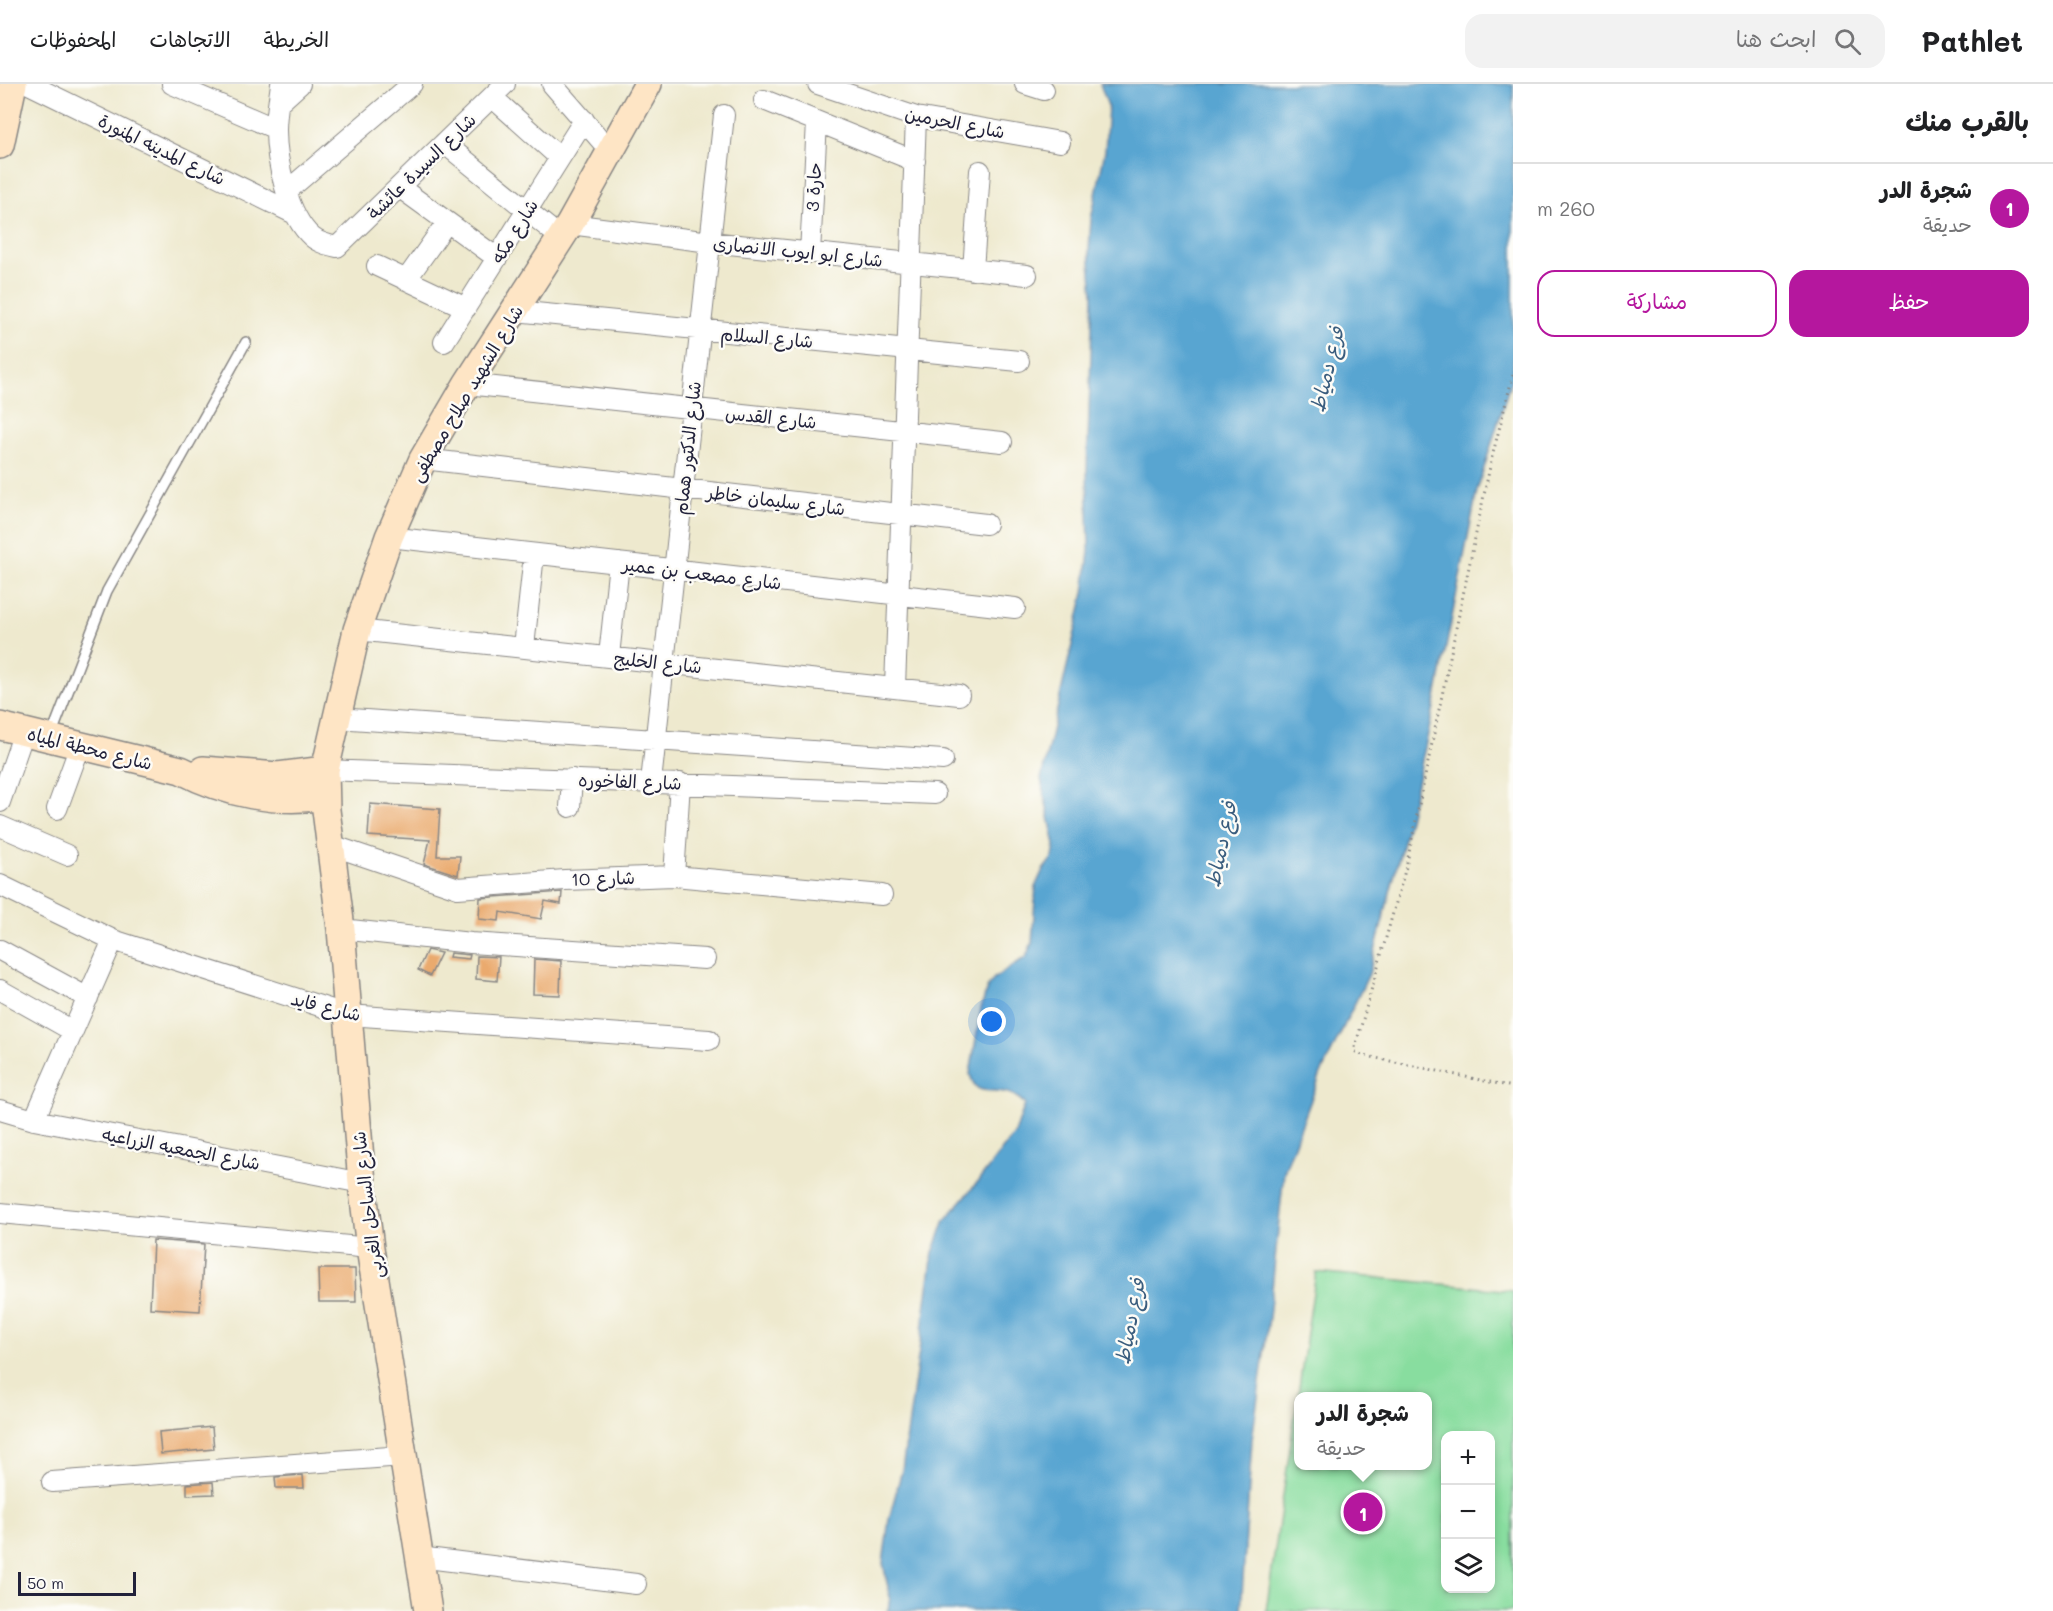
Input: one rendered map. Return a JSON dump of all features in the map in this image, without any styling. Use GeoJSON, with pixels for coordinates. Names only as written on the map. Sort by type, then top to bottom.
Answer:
{"type":"FeatureCollection","features":[{"type":"Feature","properties":{"kind":"main road"},"geometry":{"type":"LineString","coordinates":[[0,145],[13,84]]}},
{"type":"Feature","properties":{"kind":"main road","name":"شارع الشهيد صلاح مصطفى"},"geometry":{"type":"LineString","coordinates":[[325,783],[357,630],[389,537],[423,459],[467,384],[565,231],[648,84]]}},
{"type":"Feature","properties":{"kind":"main road","name":"شارع محطة المياه"},"geometry":{"type":"LineString","coordinates":[[12,729],[181,770],[207,784],[247,794],[304,799],[325,783]]}},
{"type":"Feature","properties":{"kind":"main road","name":"شارع الساحل الغربى"},"geometry":{"type":"LineString","coordinates":[[325,783],[341,929],[362,1183],[370,1248],[428,1611]]}},
{"type":"Feature","properties":{"kind":"street","name":"شارع المدينه المنورة"},"geometry":{"type":"LineString","coordinates":[[29,84],[295,214]]}},
{"type":"Feature","properties":{"kind":"street"},"geometry":{"type":"LineString","coordinates":[[172,84],[276,129]]}},
{"type":"Feature","properties":{"kind":"street"},"geometry":{"type":"LineString","coordinates":[[295,214],[279,158],[276,129],[280,94],[300,84]]}},
{"type":"Feature","properties":{"kind":"street"},"geometry":{"type":"LineString","coordinates":[[287,191],[412,84]]}},
{"type":"Feature","properties":{"kind":"street"},"geometry":{"type":"LineString","coordinates":[[552,84],[611,152]]}},
{"type":"Feature","properties":{"kind":"street","name":"شارع الحرمين"},"geometry":{"type":"LineString","coordinates":[[818,84],[916,117],[1060,142]]}},
{"type":"Feature","properties":{"kind":"street"},"geometry":{"type":"LineString","coordinates":[[499,90],[560,158]]}},
{"type":"Feature","properties":{"kind":"street","name":"شارع السيدة عائشة"},"geometry":{"type":"LineString","coordinates":[[295,214],[312,237],[327,245],[337,247],[499,90]]}},
{"type":"Feature","properties":{"kind":"street"},"geometry":{"type":"LineString","coordinates":[[764,100],[915,161]]}},
{"type":"Feature","properties":{"kind":"street","name":"شارع الدكتور همام"},"geometry":{"type":"LineString","coordinates":[[651,782],[724,114]]}},
{"type":"Feature","properties":{"kind":"street"},"geometry":{"type":"LineString","coordinates":[[896,687],[916,117]]}},
{"type":"Feature","properties":{"kind":"street","name":"شارع مكه"},"geometry":{"type":"LineString","coordinates":[[444,342],[584,120]]}},
{"type":"Feature","properties":{"kind":"street","name":"حارة 3"},"geometry":{"type":"LineString","coordinates":[[810,252],[817,122]]}},
{"type":"Feature","properties":{"kind":"street"},"geometry":{"type":"LineString","coordinates":[[444,143],[527,211],[565,231]]}},
{"type":"Feature","properties":{"kind":"street"},"geometry":{"type":"LineString","coordinates":[[973,270],[980,171]]}},
{"type":"Feature","properties":{"kind":"street"},"geometry":{"type":"LineString","coordinates":[[399,187],[497,258]]}},
{"type":"Feature","properties":{"kind":"street"},"geometry":{"type":"LineString","coordinates":[[406,280],[447,222]]}},
{"type":"Feature","properties":{"kind":"street","name":"شارع ابو ايوب الانصارى"},"geometry":{"type":"LineString","coordinates":[[565,231],[710,242],[1027,276]]}},
{"type":"Feature","properties":{"kind":"street"},"geometry":{"type":"LineString","coordinates":[[377,266],[466,308]]}},
{"type":"Feature","properties":{"kind":"street","name":"شارع السلام"},"geometry":{"type":"LineString","coordinates":[[515,311],[1019,362]]}},
{"type":"Feature","properties":{"kind":"street","name":"شارع القدس"},"geometry":{"type":"LineString","coordinates":[[467,384],[1002,442]]}},
{"type":"Feature","properties":{"kind":"street","name":"شارع سليمان خاطر"},"geometry":{"type":"LineString","coordinates":[[423,459],[986,524]]}},
{"type":"Feature","properties":{"kind":"street","name":"شارع مصعب بن عمير"},"geometry":{"type":"LineString","coordinates":[[389,537],[1015,608]]}},
{"type":"Feature","properties":{"kind":"street"},"geometry":{"type":"LineString","coordinates":[[524,647],[534,554]]}},
{"type":"Feature","properties":{"kind":"street"},"geometry":{"type":"LineString","coordinates":[[609,656],[619,563]]}},
{"type":"Feature","properties":{"kind":"street","name":"شارع الخليج"},"geometry":{"type":"LineString","coordinates":[[357,630],[958,695]]}},
{"type":"Feature","properties":{"kind":"street"},"geometry":{"type":"LineString","coordinates":[[337,718],[943,760]]}},
{"type":"Feature","properties":{"kind":"street"},"geometry":{"type":"LineString","coordinates":[[0,802],[12,729]]}},
{"type":"Feature","properties":{"kind":"street"},"geometry":{"type":"LineString","coordinates":[[57,808],[80,746]]}},
{"type":"Feature","properties":{"kind":"street"},"geometry":{"type":"LineString","coordinates":[[570,807],[572,778]]}},
{"type":"Feature","properties":{"kind":"street","name":"شارع الفاخوره"},"geometry":{"type":"LineString","coordinates":[[325,783],[572,778],[935,794]]}},
{"type":"Feature","properties":{"kind":"street"},"geometry":{"type":"LineString","coordinates":[[674,876],[680,783]]}},
{"type":"Feature","properties":{"kind":"street"},"geometry":{"type":"LineString","coordinates":[[0,826],[67,855]]}},
{"type":"Feature","properties":{"kind":"street","name":"شارع 10"},"geometry":{"type":"LineString","coordinates":[[331,845],[458,888],[565,880],[674,876],[882,895]]}},
{"type":"Feature","properties":{"kind":"street","name":"شارع فايد"},"geometry":{"type":"LineString","coordinates":[[0,885],[113,940],[348,1015],[709,1040]]}},
{"type":"Feature","properties":{"kind":"street"},"geometry":{"type":"LineString","coordinates":[[341,929],[471,944],[705,959]]}},
{"type":"Feature","properties":{"kind":"street"},"geometry":{"type":"LineString","coordinates":[[34,1120],[113,940]]}},
{"type":"Feature","properties":{"kind":"street"},"geometry":{"type":"LineString","coordinates":[[0,950],[88,998]]}},
{"type":"Feature","properties":{"kind":"street"},"geometry":{"type":"LineString","coordinates":[[0,990],[73,1031]]}},
{"type":"Feature","properties":{"kind":"street","name":"شارع الجمعيه الزراعيه"},"geometry":{"type":"LineString","coordinates":[[2,1116],[34,1120],[362,1183]]}},
{"type":"Feature","properties":{"kind":"street"},"geometry":{"type":"LineString","coordinates":[[0,1213],[370,1248]]}},
{"type":"Feature","properties":{"kind":"street"},"geometry":{"type":"LineString","coordinates":[[52,1482],[403,1456]]}},
{"type":"Feature","properties":{"kind":"street"},"geometry":{"type":"LineString","coordinates":[[419,1557],[636,1584]]}},
{"type":"Feature","properties":{"kind":"lane"},"geometry":{"type":"LineString","coordinates":[[51,738],[107,591],[246,342]]}},
{"type":"Feature","properties":{"kind":"path"},"geometry":{"type":"LineString","coordinates":[[1513,375],[1492,457],[1406,867],[1354,1051],[1513,1087]]}},
{"type":"Feature","properties":{"kind":"path"},"geometry":{"type":"LineString","coordinates":[[1508,392],[1513,393]]}},
{"type":"Feature","properties":{"kind":"green space"},"geometry":{"type":"Polygon","coordinates":[[[1316,1272],[1513,1291],[1513,1611],[1266,1611],[1294,1421],[1294,1470],[1432,1470],[1432,1392],[1298,1392],[1316,1272]]]}},
{"type":"Feature","properties":{"kind":"water","name":"فرع دمياط"},"geometry":{"type":"Polygon","coordinates":[[[1100,84],[1513,84],[1513,374],[1477,491],[1436,698],[1409,819],[1369,974],[1320,1076],[1284,1172],[1269,1318],[1252,1440],[1241,1611],[888,1611],[890,1597],[883,1563],[889,1519],[902,1470],[933,1253],[945,1220],[1015,1133],[1025,1104],[1010,1093],[979,1089],[972,1081],[970,1074],[981,1009],[987,988],[994,978],[1026,957],[1032,943],[1036,885],[1043,870],[1053,857],[1055,845],[1041,779],[1084,593],[1089,551],[1087,470],[1093,295],[1089,251],[1091,219],[1105,151],[1108,106],[1100,84]]]}},
{"type":"Feature","properties":{"kind":"building"},"geometry":{"type":"Polygon","coordinates":[[[370,804],[440,809],[437,856],[460,856],[458,875],[424,864],[430,840],[368,836],[370,804]]]}},
{"type":"Feature","properties":{"kind":"building"},"geometry":{"type":"Polygon","coordinates":[[[562,892],[561,904],[545,901],[541,919],[500,912],[499,921],[479,919],[480,898],[562,892]]]}},
{"type":"Feature","properties":{"kind":"building"},"geometry":{"type":"Polygon","coordinates":[[[427,950],[441,953],[430,976],[418,970],[427,950]]]}},
{"type":"Feature","properties":{"kind":"building"},"geometry":{"type":"Polygon","coordinates":[[[450,953],[470,955],[469,959],[449,957],[450,953]]]}},
{"type":"Feature","properties":{"kind":"building"},"geometry":{"type":"Polygon","coordinates":[[[477,956],[499,957],[497,981],[476,979],[477,956]]]}},
{"type":"Feature","properties":{"kind":"building"},"geometry":{"type":"Polygon","coordinates":[[[534,959],[561,961],[560,995],[533,994],[534,959]]]}},
{"type":"Feature","properties":{"kind":"building"},"geometry":{"type":"Polygon","coordinates":[[[153,1240],[204,1244],[200,1311],[150,1308],[153,1240]]]}},
{"type":"Feature","properties":{"kind":"building"},"geometry":{"type":"Polygon","coordinates":[[[318,1269],[355,1269],[356,1302],[319,1302],[318,1269]]]}},
{"type":"Feature","properties":{"kind":"building"},"geometry":{"type":"Polygon","coordinates":[[[212,1427],[214,1449],[161,1454],[159,1432],[212,1427]]]}},
{"type":"Feature","properties":{"kind":"building"},"geometry":{"type":"Polygon","coordinates":[[[303,1475],[304,1488],[276,1488],[275,1477],[303,1475]]]}},
{"type":"Feature","properties":{"kind":"building"},"geometry":{"type":"Polygon","coordinates":[[[213,1482],[214,1494],[187,1495],[187,1484],[213,1482]]]}},
{"type":"Feature","properties":{"kind":"place","name":"شجرة الدر"},"geometry":{"type":"Point","coordinates":[1363,1512]}}]}
